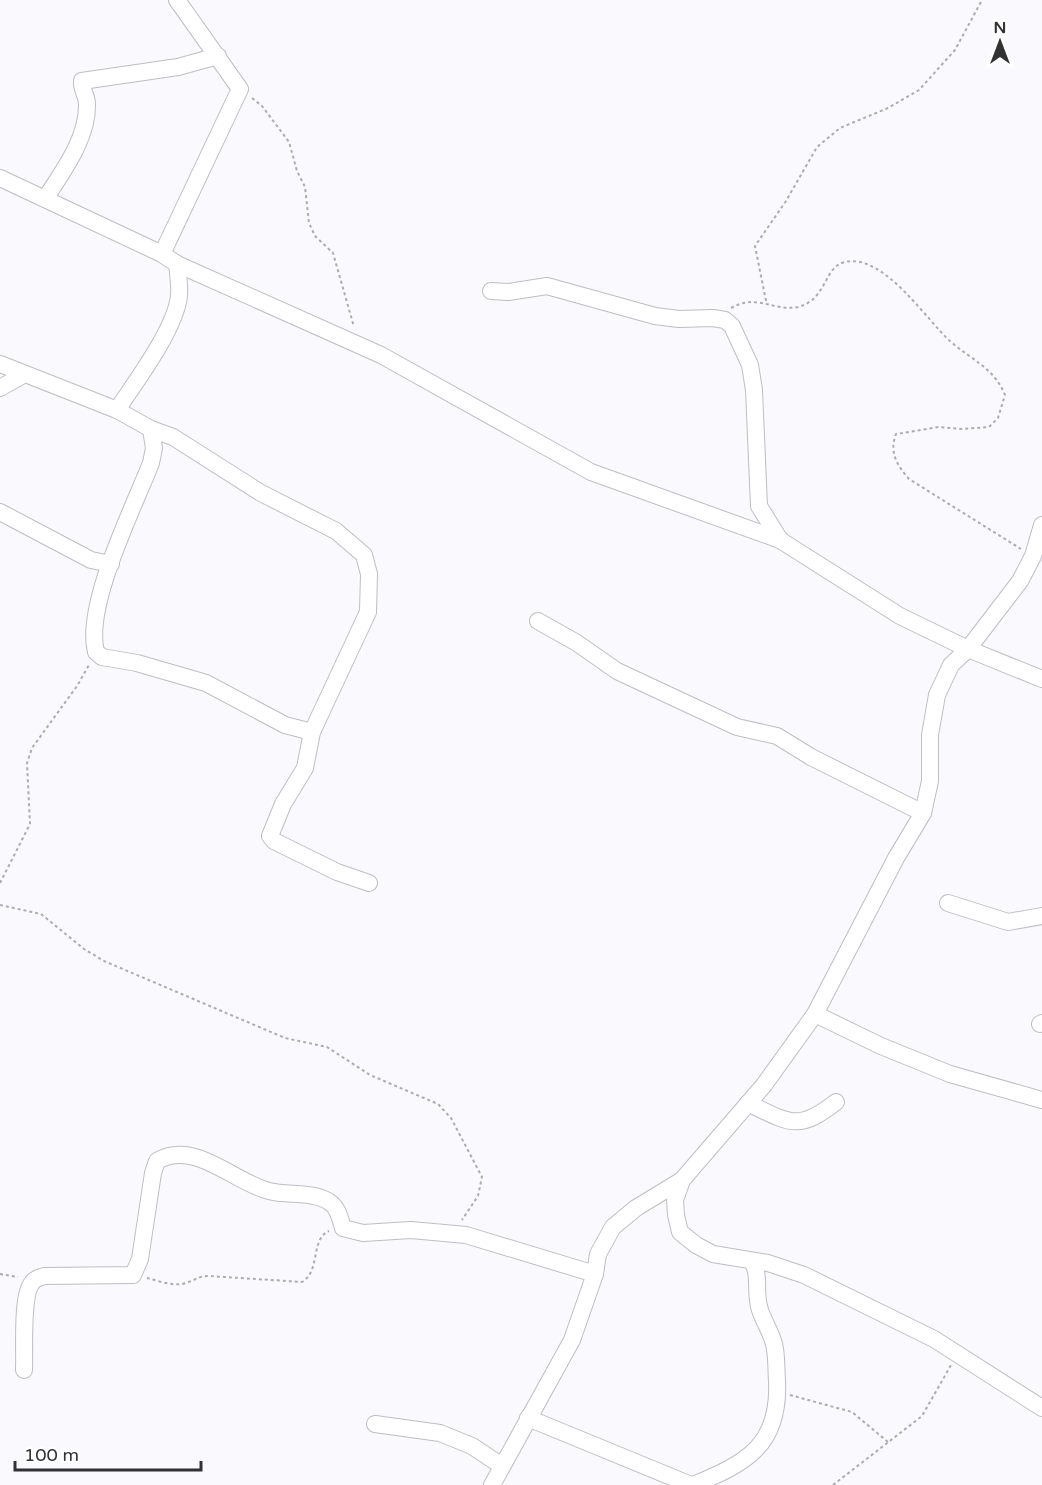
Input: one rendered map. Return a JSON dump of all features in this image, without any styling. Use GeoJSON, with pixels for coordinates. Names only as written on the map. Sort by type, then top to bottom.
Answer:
{"type":"FeatureCollection","features":[{"type":"Feature","properties":{"kind":"street"},"geometry":{"type":"LineString","coordinates":[[162,254],[240,89],[177,0]]}},
{"type":"Feature","properties":{"kind":"street"},"geometry":{"type":"LineString","coordinates":[[45,199],[68,163],[82,134],[87,105],[82,81],[178,67],[218,56]]}},
{"type":"Feature","properties":{"kind":"street"},"geometry":{"type":"LineString","coordinates":[[0,178],[162,254],[177,264],[365,348],[591,472],[780,540],[900,615],[968,650],[1042,679]]}},
{"type":"Feature","properties":{"kind":"street"},"geometry":{"type":"LineString","coordinates":[[117,410],[156,350],[168,326],[179,297],[177,264]]}},
{"type":"Feature","properties":{"kind":"street"},"geometry":{"type":"LineString","coordinates":[[491,291],[508,292],[547,286],[655,316],[679,319],[713,318],[725,320],[732,326],[750,365],[756,413],[759,506],[780,540]]}},
{"type":"Feature","properties":{"kind":"street"},"geometry":{"type":"LineString","coordinates":[[0,364],[117,410],[151,429],[172,437],[261,493],[336,531],[364,555],[369,574],[368,612],[312,732],[305,768],[283,804],[270,836],[284,846],[337,872],[369,883]]}},
{"type":"Feature","properties":{"kind":"street"},"geometry":{"type":"LineString","coordinates":[[0,388],[25,374]]}},
{"type":"Feature","properties":{"kind":"street"},"geometry":{"type":"LineString","coordinates":[[151,429],[154,448],[151,463],[111,564],[93,626],[96,652],[102,657],[137,663],[206,683],[285,725],[312,732]]}},
{"type":"Feature","properties":{"kind":"street"},"geometry":{"type":"LineString","coordinates":[[0,512],[91,560],[111,564]]}},
{"type":"Feature","properties":{"kind":"street"},"geometry":{"type":"LineString","coordinates":[[492,1485],[572,1340],[595,1274],[598,1254],[613,1227],[636,1208],[682,1180],[747,1103],[815,1014],[896,858],[923,813],[930,781],[930,735],[937,694],[951,665],[968,650],[1020,581],[1033,556],[1042,525]]}},
{"type":"Feature","properties":{"kind":"street"},"geometry":{"type":"LineString","coordinates":[[538,621],[577,643],[617,672],[737,727],[777,736],[812,757],[923,813]]}},
{"type":"Feature","properties":{"kind":"street"},"geometry":{"type":"LineString","coordinates":[[948,903],[1008,922],[1042,916]]}},
{"type":"Feature","properties":{"kind":"street"},"geometry":{"type":"LineString","coordinates":[[815,1014],[881,1046],[950,1074],[1042,1100]]}},
{"type":"Feature","properties":{"kind":"street"},"geometry":{"type":"LineString","coordinates":[[747,1103],[796,1122],[804,1122],[815,1119],[836,1102]]}},
{"type":"Feature","properties":{"kind":"street"},"geometry":{"type":"LineString","coordinates":[[24,1370],[27,1296],[30,1285],[36,1278],[75,1274],[133,1275],[140,1259],[153,1173],[158,1161],[172,1154],[194,1157],[264,1190],[320,1197],[335,1207],[343,1228],[363,1233],[411,1230],[466,1235],[595,1274]]}},
{"type":"Feature","properties":{"kind":"street"},"geometry":{"type":"LineString","coordinates":[[682,1180],[675,1200],[680,1232],[713,1254],[752,1261],[804,1275],[934,1339],[1042,1408]]}},
{"type":"Feature","properties":{"kind":"street"},"geometry":{"type":"LineString","coordinates":[[528,1418],[692,1485],[727,1471],[747,1459],[768,1433],[777,1412],[778,1392],[775,1346],[759,1309],[757,1269],[752,1261]]}},
{"type":"Feature","properties":{"kind":"street"},"geometry":{"type":"LineString","coordinates":[[375,1424],[440,1433],[472,1446],[502,1466]]}},
{"type":"Feature","properties":{"kind":"path"},"geometry":{"type":"LineString","coordinates":[[766,302],[755,246],[797,184],[810,156],[840,128],[888,108],[919,90],[955,50],[982,0]]}},
{"type":"Feature","properties":{"kind":"path"},"geometry":{"type":"LineString","coordinates":[[240,89],[262,106],[289,142],[297,171],[305,187],[309,223],[315,236],[333,253],[350,315],[365,348]]}},
{"type":"Feature","properties":{"kind":"path"},"geometry":{"type":"LineString","coordinates":[[713,318],[741,302],[766,302],[798,307],[822,292],[835,267],[845,262],[865,263],[903,290],[950,342],[983,363],[1000,382],[1005,395],[998,418],[989,427],[962,429],[939,427],[896,434],[893,454],[898,466],[909,479],[1033,556]]}},
{"type":"Feature","properties":{"kind":"path"},"geometry":{"type":"LineString","coordinates":[[0,883],[30,824],[27,763],[32,748],[77,686],[96,652]]}},
{"type":"Feature","properties":{"kind":"path"},"geometry":{"type":"LineString","coordinates":[[0,905],[41,914],[84,949],[104,961],[285,1038],[327,1047],[370,1075],[438,1104],[452,1118],[482,1177],[476,1201],[452,1234]]}},
{"type":"Feature","properties":{"kind":"path"},"geometry":{"type":"LineString","coordinates":[[133,1275],[175,1284],[185,1284],[200,1276],[209,1275],[302,1282],[312,1272],[319,1240],[325,1232],[343,1228]]}},
{"type":"Feature","properties":{"kind":"path"},"geometry":{"type":"LineString","coordinates":[[833,1485],[922,1416],[957,1354]]}},
{"type":"Feature","properties":{"kind":"path"},"geometry":{"type":"LineString","coordinates":[[778,1392],[852,1412],[888,1442]]}}]}
